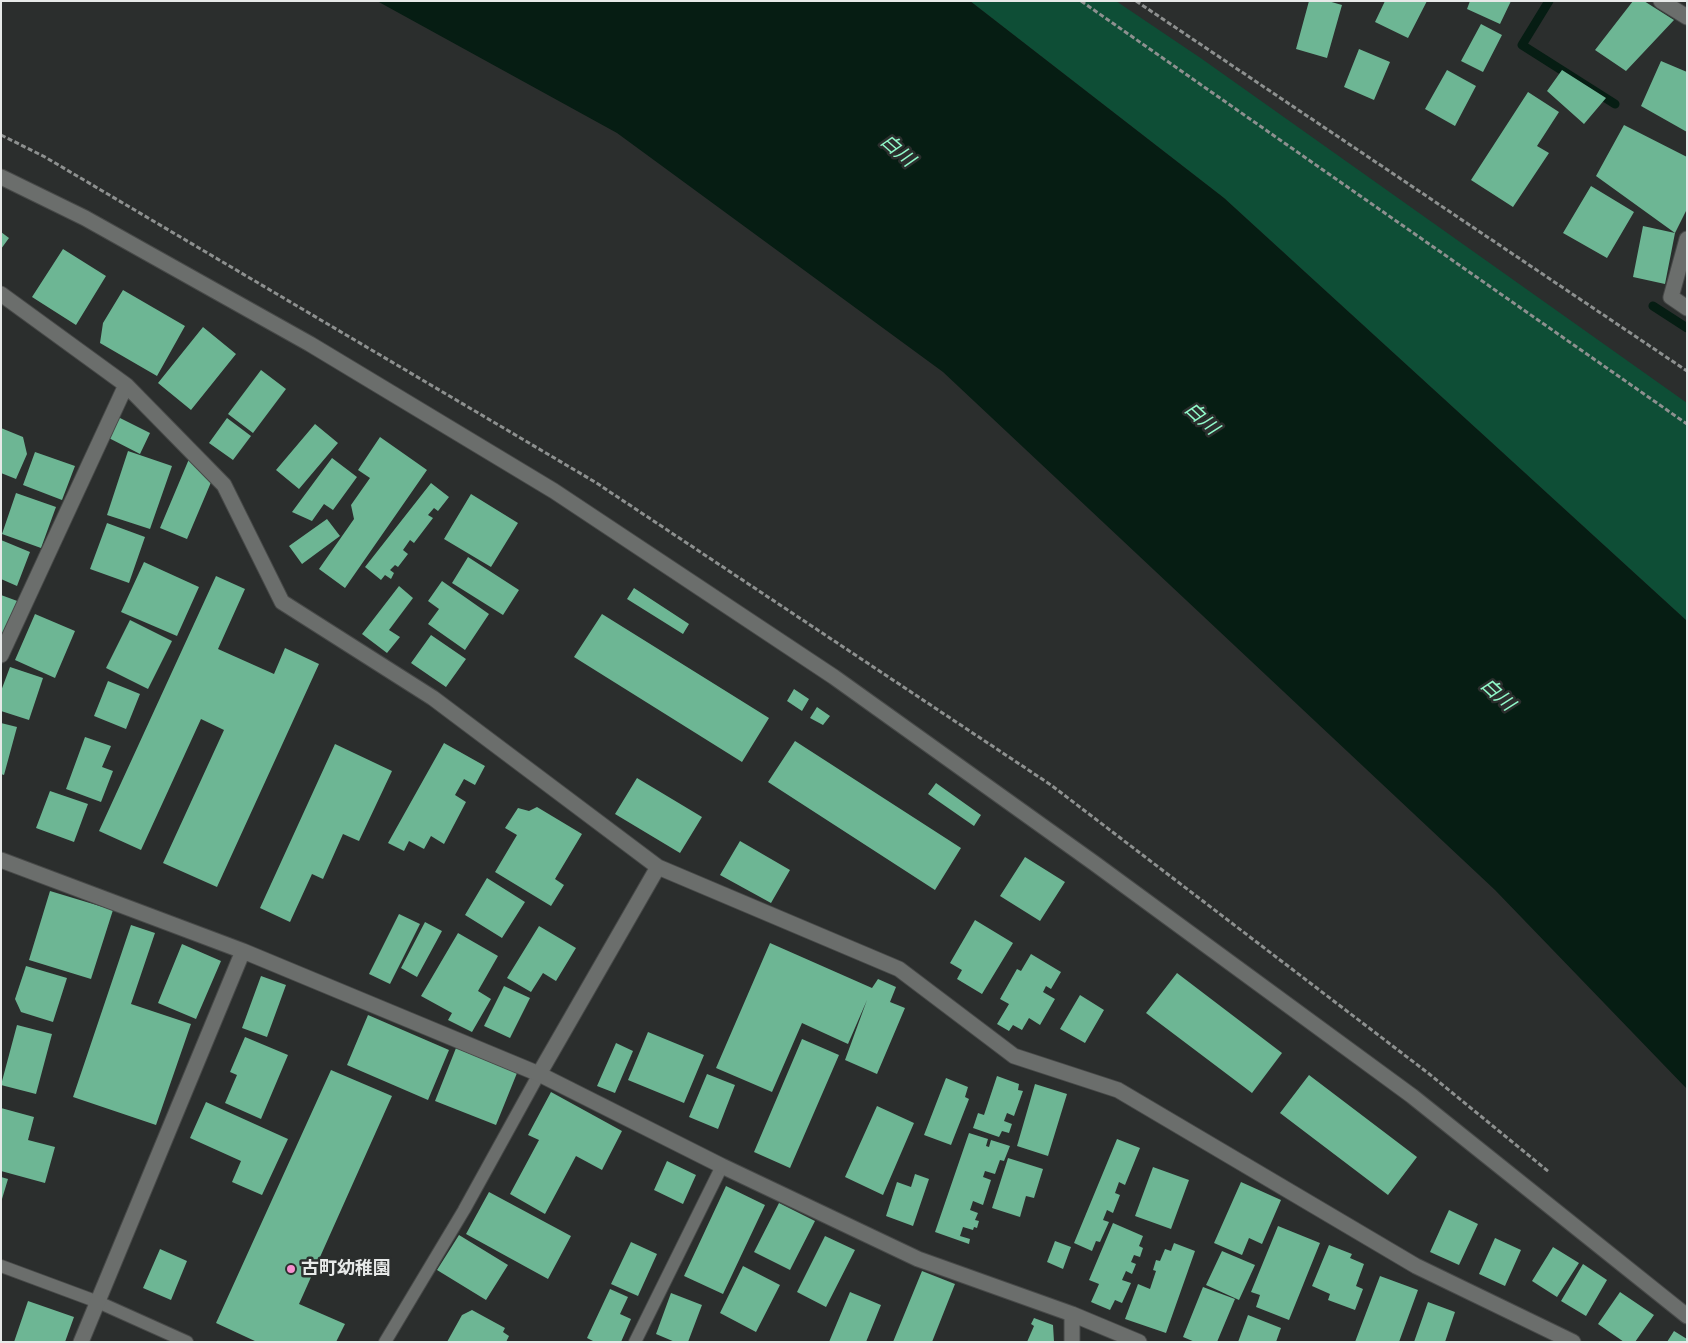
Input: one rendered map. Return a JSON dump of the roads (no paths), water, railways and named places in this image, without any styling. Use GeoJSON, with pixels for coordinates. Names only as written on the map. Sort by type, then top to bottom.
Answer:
{"type":"FeatureCollection","features":[{"type":"Feature","properties":{"kind":"street"},"geometry":{"type":"LineString","coordinates":[[1661,1],[1687,18]]}},
{"type":"Feature","properties":{"kind":"street"},"geometry":{"type":"LineString","coordinates":[[1,177],[85,218],[369,380],[554,491],[834,677],[1094,863],[1412,1096],[1687,1316]]}},
{"type":"Feature","properties":{"kind":"street"},"geometry":{"type":"LineString","coordinates":[[1687,239],[1671,296],[1687,308]]}},
{"type":"Feature","properties":{"kind":"street"},"geometry":{"type":"LineString","coordinates":[[1,294],[126,385],[224,485],[282,602],[434,698],[658,867],[898,969],[1014,1056],[1118,1090],[1416,1266],[1573,1342]]}},
{"type":"Feature","properties":{"kind":"street"},"geometry":{"type":"LineString","coordinates":[[1,655],[126,385]]}},
{"type":"Feature","properties":{"kind":"street"},"geometry":{"type":"LineString","coordinates":[[1,860],[242,951],[539,1074],[722,1166],[918,1259],[1072,1314],[1139,1342]]}},
{"type":"Feature","properties":{"kind":"street"},"geometry":{"type":"LineString","coordinates":[[539,1074],[658,867]]}},
{"type":"Feature","properties":{"kind":"street"},"geometry":{"type":"LineString","coordinates":[[82,1342],[242,951]]}},
{"type":"Feature","properties":{"kind":"street"},"geometry":{"type":"LineString","coordinates":[[1072,1314],[1072,1342]]}},
{"type":"Feature","properties":{"kind":"lane"},"geometry":{"type":"LineString","coordinates":[[385,1342],[464,1210],[539,1074]]}},
{"type":"Feature","properties":{"kind":"lane"},"geometry":{"type":"LineString","coordinates":[[636,1342],[722,1166]]}},
{"type":"Feature","properties":{"kind":"lane"},"geometry":{"type":"LineString","coordinates":[[1,1266],[98,1302],[188,1342]]}},
{"type":"Feature","properties":{"kind":"water","name":"白川"},"geometry":{"type":"Polygon","coordinates":[[[377,1],[970,1],[1224,198],[1687,621],[1687,1089],[1495,890],[943,372],[617,133],[377,1]]]}},
{"type":"Feature","properties":{"kind":"waterway"},"geometry":{"type":"LineString","coordinates":[[1549,1],[1522,45],[1615,104]]}},
{"type":"Feature","properties":{"kind":"waterway"},"geometry":{"type":"LineString","coordinates":[[1653,306],[1687,328]]}},
{"type":"Feature","properties":{"kind":"place","name":"古町幼稚園"},"geometry":{"type":"Point","coordinates":[291,1269]}}]}
